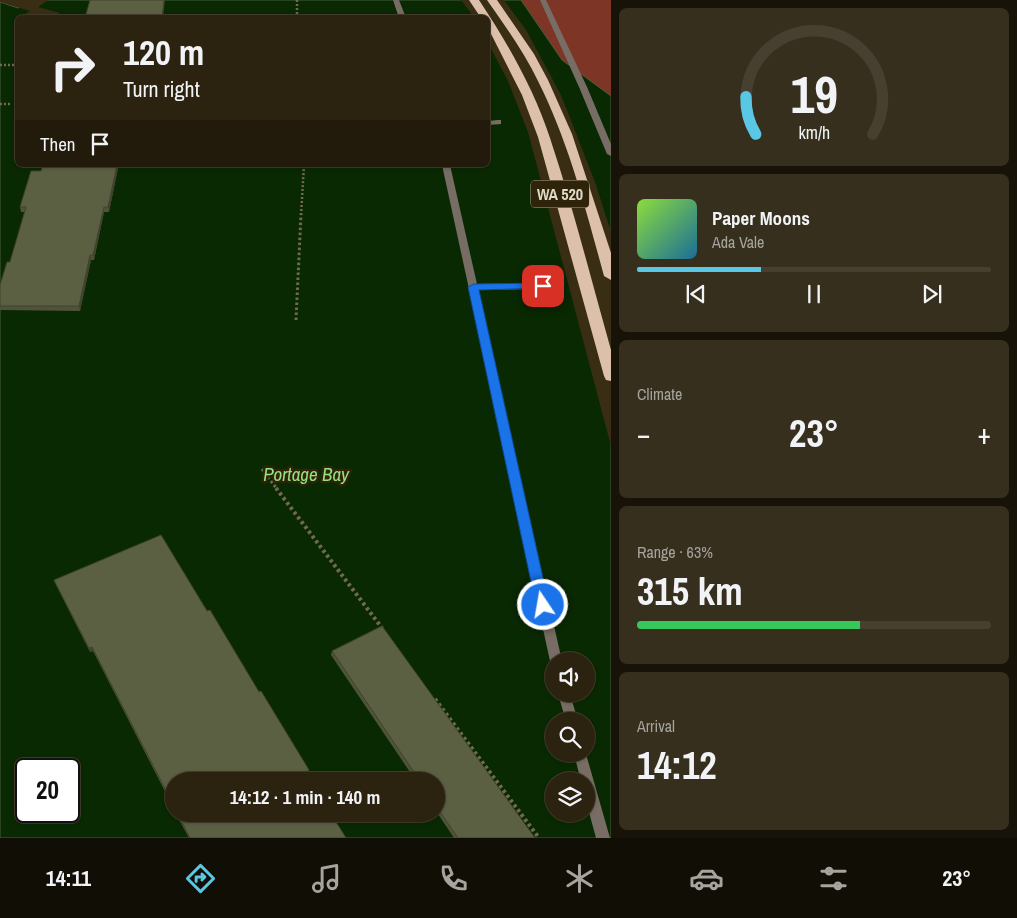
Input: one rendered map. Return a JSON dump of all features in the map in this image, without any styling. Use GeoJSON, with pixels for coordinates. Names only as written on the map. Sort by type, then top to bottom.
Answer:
{"type":"FeatureCollection","features":[{"type":"Feature","properties":{"kind":"highway","name":"WA 520"},"geometry":{"type":"LineString","coordinates":[[473,0],[484,15]]}},
{"type":"Feature","properties":{"kind":"highway","name":"WA 520"},"geometry":{"type":"LineString","coordinates":[[492,0],[530,55],[559,117],[573,152],[611,276]]}},
{"type":"Feature","properties":{"kind":"highway"},"geometry":{"type":"LineString","coordinates":[[505,0],[530,55]]}},
{"type":"Feature","properties":{"kind":"highway","name":"WA 520"},"geometry":{"type":"LineString","coordinates":[[490,26],[527,96],[544,137],[611,376]]}},
{"type":"Feature","properties":{"kind":"lane"},"geometry":{"type":"LineString","coordinates":[[396,0],[402,15]]}},
{"type":"Feature","properties":{"kind":"lane"},"geometry":{"type":"LineString","coordinates":[[543,0],[611,154]]}},
{"type":"Feature","properties":{"kind":"lane"},"geometry":{"type":"LineString","coordinates":[[490,123],[498,122]]}},
{"type":"Feature","properties":{"kind":"lane"},"geometry":{"type":"LineString","coordinates":[[446,167],[554,652]]}},
{"type":"Feature","properties":{"kind":"lane"},"geometry":{"type":"LineString","coordinates":[[474,287],[543,286]]}},
{"type":"Feature","properties":{"kind":"lane"},"geometry":{"type":"LineString","coordinates":[[582,762],[603,838]]}},
{"type":"Feature","properties":{"kind":"path"},"geometry":{"type":"LineString","coordinates":[[297,0],[297,15]]}},
{"type":"Feature","properties":{"kind":"path"},"geometry":{"type":"LineString","coordinates":[[0,65],[15,65]]}},
{"type":"Feature","properties":{"kind":"path"},"geometry":{"type":"LineString","coordinates":[[0,104],[12,104]]}},
{"type":"Feature","properties":{"kind":"path"},"geometry":{"type":"LineString","coordinates":[[296,320],[304,167]]}},
{"type":"Feature","properties":{"kind":"path"},"geometry":{"type":"LineString","coordinates":[[262,469],[387,635]]}},
{"type":"Feature","properties":{"kind":"path"},"geometry":{"type":"LineString","coordinates":[[434,698],[539,838]]}},
{"type":"Feature","properties":{"kind":"shaded area"},"geometry":{"type":"Polygon","coordinates":[[[504,0],[611,0],[611,224],[504,0]]]}},
{"type":"Feature","properties":{"kind":"water","name":"Portage Bay"},"geometry":{"type":"Polygon","coordinates":[[[31,0],[521,0],[562,60],[611,96],[611,838],[0,838],[0,2],[18,8],[31,0]]]}},
{"type":"Feature","properties":{"kind":"pier"},"geometry":{"type":"Polygon","coordinates":[[[0,0],[18,5],[26,0],[48,0],[38,7],[60,13],[57,15],[28,15],[25,14],[30,11],[0,2],[0,0]]]}},
{"type":"Feature","properties":{"kind":"pier"},"geometry":{"type":"Polygon","coordinates":[[[461,0],[504,0],[526,30],[561,95],[595,182],[611,232],[611,446],[528,132],[508,81],[490,47],[490,15],[472,15],[461,0]]]}},
{"type":"Feature","properties":{"kind":"building"},"geometry":{"type":"Polygon","coordinates":[[[90,0],[164,0],[162,15],[86,15],[90,0]]]}},
{"type":"Feature","properties":{"kind":"building"},"geometry":{"type":"Polygon","coordinates":[[[42,167],[117,167],[108,207],[104,207],[93,255],[90,255],[79,306],[0,306],[0,285],[7,262],[10,262],[26,207],[20,207],[31,171],[41,171],[42,167]]]}},
{"type":"Feature","properties":{"kind":"building"},"geometry":{"type":"Polygon","coordinates":[[[161,535],[207,611],[210,610],[309,770],[306,772],[165,772],[165,789],[92,647],[89,648],[54,580],[161,535]]]}},
{"type":"Feature","properties":{"kind":"building"},"geometry":{"type":"Polygon","coordinates":[[[382,626],[535,838],[458,838],[445,819],[445,772],[414,772],[332,651],[382,626]]]}},
{"type":"Feature","properties":{"kind":"building"},"geometry":{"type":"Polygon","coordinates":[[[182,822],[336,822],[346,838],[190,838],[182,822]]]}},
{"type":"Feature","properties":{"kind":"route"},"geometry":{"type":"LineString","coordinates":[[543,286],[474,287],[543,605]]}}]}
